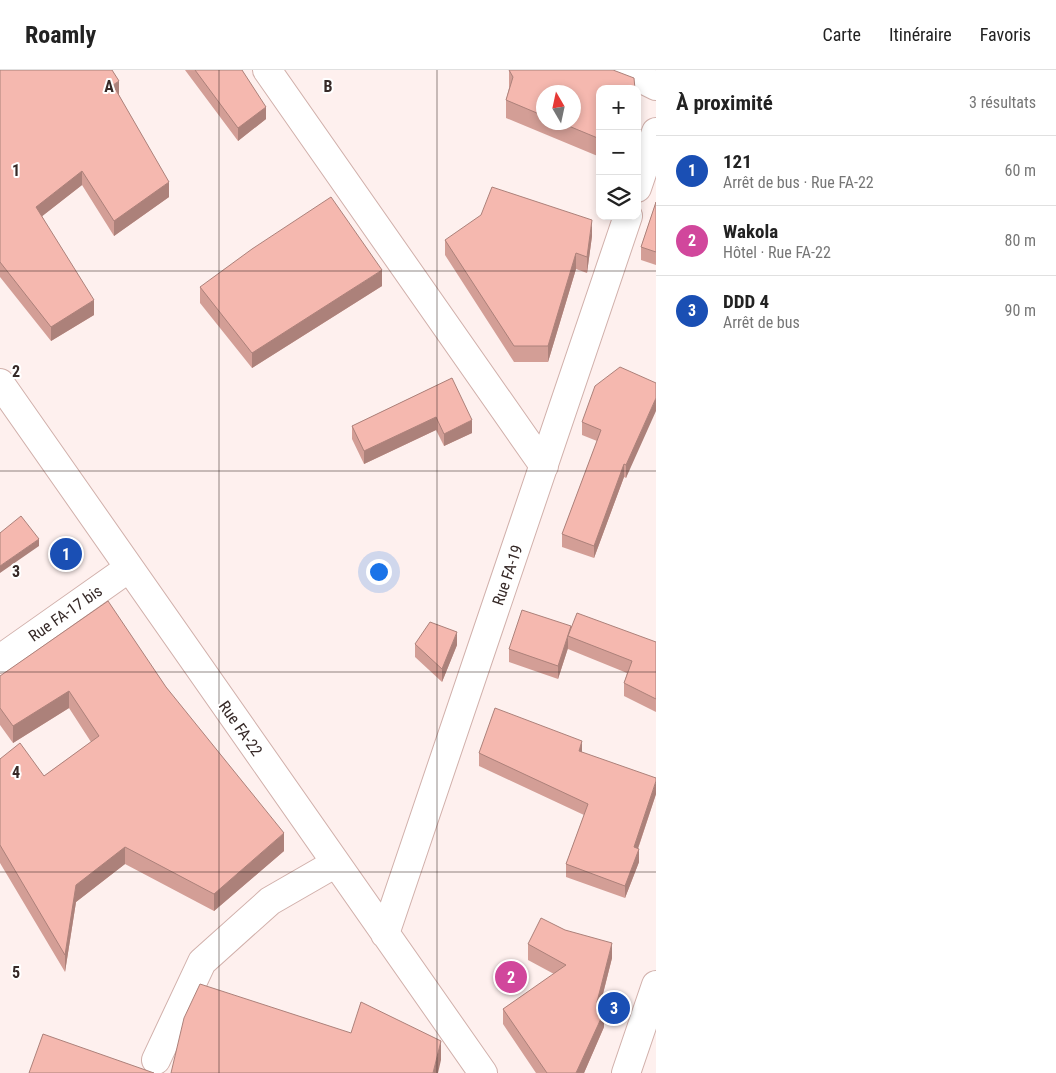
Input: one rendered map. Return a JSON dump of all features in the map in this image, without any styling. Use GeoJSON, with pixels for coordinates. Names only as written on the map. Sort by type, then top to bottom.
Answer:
{"type":"FeatureCollection","features":[{"type":"Feature","properties":{"kind":"street"},"geometry":{"type":"LineString","coordinates":[[267,70],[544,466]]}},
{"type":"Feature","properties":{"kind":"street"},"geometry":{"type":"LineString","coordinates":[[624,70],[656,86]]}},
{"type":"Feature","properties":{"kind":"street"},"geometry":{"type":"LineString","coordinates":[[641,176],[656,132]]}},
{"type":"Feature","properties":{"kind":"street","name":"Rue FA-19"},"geometry":{"type":"LineString","coordinates":[[385,934],[627,220]]}},
{"type":"Feature","properties":{"kind":"street","name":"Rue FA-22"},"geometry":{"type":"LineString","coordinates":[[0,383],[483,1073]]}},
{"type":"Feature","properties":{"kind":"street","name":"Rue FA-17 bis"},"geometry":{"type":"LineString","coordinates":[[0,659],[129,568]]}},
{"type":"Feature","properties":{"kind":"street"},"geometry":{"type":"LineString","coordinates":[[156,1060],[202,962],[270,901],[336,863]]}},
{"type":"Feature","properties":{"kind":"street"},"geometry":{"type":"LineString","coordinates":[[626,1073],[656,985]]}},
{"type":"Feature","properties":{"kind":"building"},"geometry":{"type":"Polygon","coordinates":[[[0,70],[112,70],[119,81],[113,85],[169,182],[114,221],[82,171],[36,207],[94,300],[51,327],[0,262],[0,70]]]}},
{"type":"Feature","properties":{"kind":"building"},"geometry":{"type":"Polygon","coordinates":[[[195,70],[242,70],[266,107],[238,128],[195,70]]]}},
{"type":"Feature","properties":{"kind":"building"},"geometry":{"type":"Polygon","coordinates":[[[509,70],[613,70],[634,78],[635,85],[596,85],[596,137],[578,130],[581,130],[581,85],[536,85],[536,113],[506,100],[513,77],[509,70]]]}},
{"type":"Feature","properties":{"kind":"building"},"geometry":{"type":"Polygon","coordinates":[[[492,187],[592,220],[587,257],[576,253],[548,346],[514,346],[445,240],[481,215],[492,187]]]}},
{"type":"Feature","properties":{"kind":"building"},"geometry":{"type":"Polygon","coordinates":[[[331,197],[382,270],[252,353],[200,287],[252,249],[331,197]]]}},
{"type":"Feature","properties":{"kind":"building"},"geometry":{"type":"Polygon","coordinates":[[[656,202],[656,252],[641,247],[656,202]]]}},
{"type":"Feature","properties":{"kind":"building"},"geometry":{"type":"Polygon","coordinates":[[[620,367],[656,383],[656,398],[626,465],[624,464],[594,546],[562,534],[601,430],[582,422],[595,386],[620,367]]]}},
{"type":"Feature","properties":{"kind":"building"},"geometry":{"type":"Polygon","coordinates":[[[452,378],[472,420],[444,434],[436,417],[364,451],[352,426],[452,378]]]}},
{"type":"Feature","properties":{"kind":"building"},"geometry":{"type":"Polygon","coordinates":[[[21,516],[39,539],[0,566],[0,533],[21,516]]]}},
{"type":"Feature","properties":{"kind":"building"},"geometry":{"type":"Polygon","coordinates":[[[108,601],[166,687],[284,833],[214,894],[125,847],[76,885],[65,955],[0,845],[0,759],[20,743],[44,776],[99,736],[69,691],[13,726],[0,708],[0,676],[108,601]]]}},
{"type":"Feature","properties":{"kind":"building"},"geometry":{"type":"Polygon","coordinates":[[[522,610],[571,626],[558,666],[509,649],[522,610]]]}},
{"type":"Feature","properties":{"kind":"building"},"geometry":{"type":"Polygon","coordinates":[[[577,613],[656,642],[656,699],[624,683],[632,661],[568,636],[577,613]]]}},
{"type":"Feature","properties":{"kind":"building"},"geometry":{"type":"Polygon","coordinates":[[[430,622],[457,632],[442,669],[415,644],[430,622]]]}},
{"type":"Feature","properties":{"kind":"building"},"geometry":{"type":"Polygon","coordinates":[[[495,708],[582,741],[579,751],[656,778],[634,847],[639,849],[625,886],[566,864],[588,804],[479,753],[495,708]]]}},
{"type":"Feature","properties":{"kind":"building"},"geometry":{"type":"Polygon","coordinates":[[[541,918],[565,930],[612,943],[597,1002],[604,1012],[576,1073],[547,1073],[503,1009],[566,965],[528,944],[541,918]]]}},
{"type":"Feature","properties":{"kind":"building"},"geometry":{"type":"Polygon","coordinates":[[[200,984],[351,1033],[361,1002],[441,1041],[433,1073],[171,1073],[184,1018],[200,984]]]}},
{"type":"Feature","properties":{"kind":"building"},"geometry":{"type":"Polygon","coordinates":[[[43,1034],[154,1073],[29,1073],[43,1034]]]}},
{"type":"Feature","properties":{"kind":"place","name":"121"},"geometry":{"type":"Point","coordinates":[66,554]}},
{"type":"Feature","properties":{"kind":"place","name":"Wakola"},"geometry":{"type":"Point","coordinates":[511,977]}},
{"type":"Feature","properties":{"kind":"place","name":"DDD 4"},"geometry":{"type":"Point","coordinates":[614,1008]}}]}
